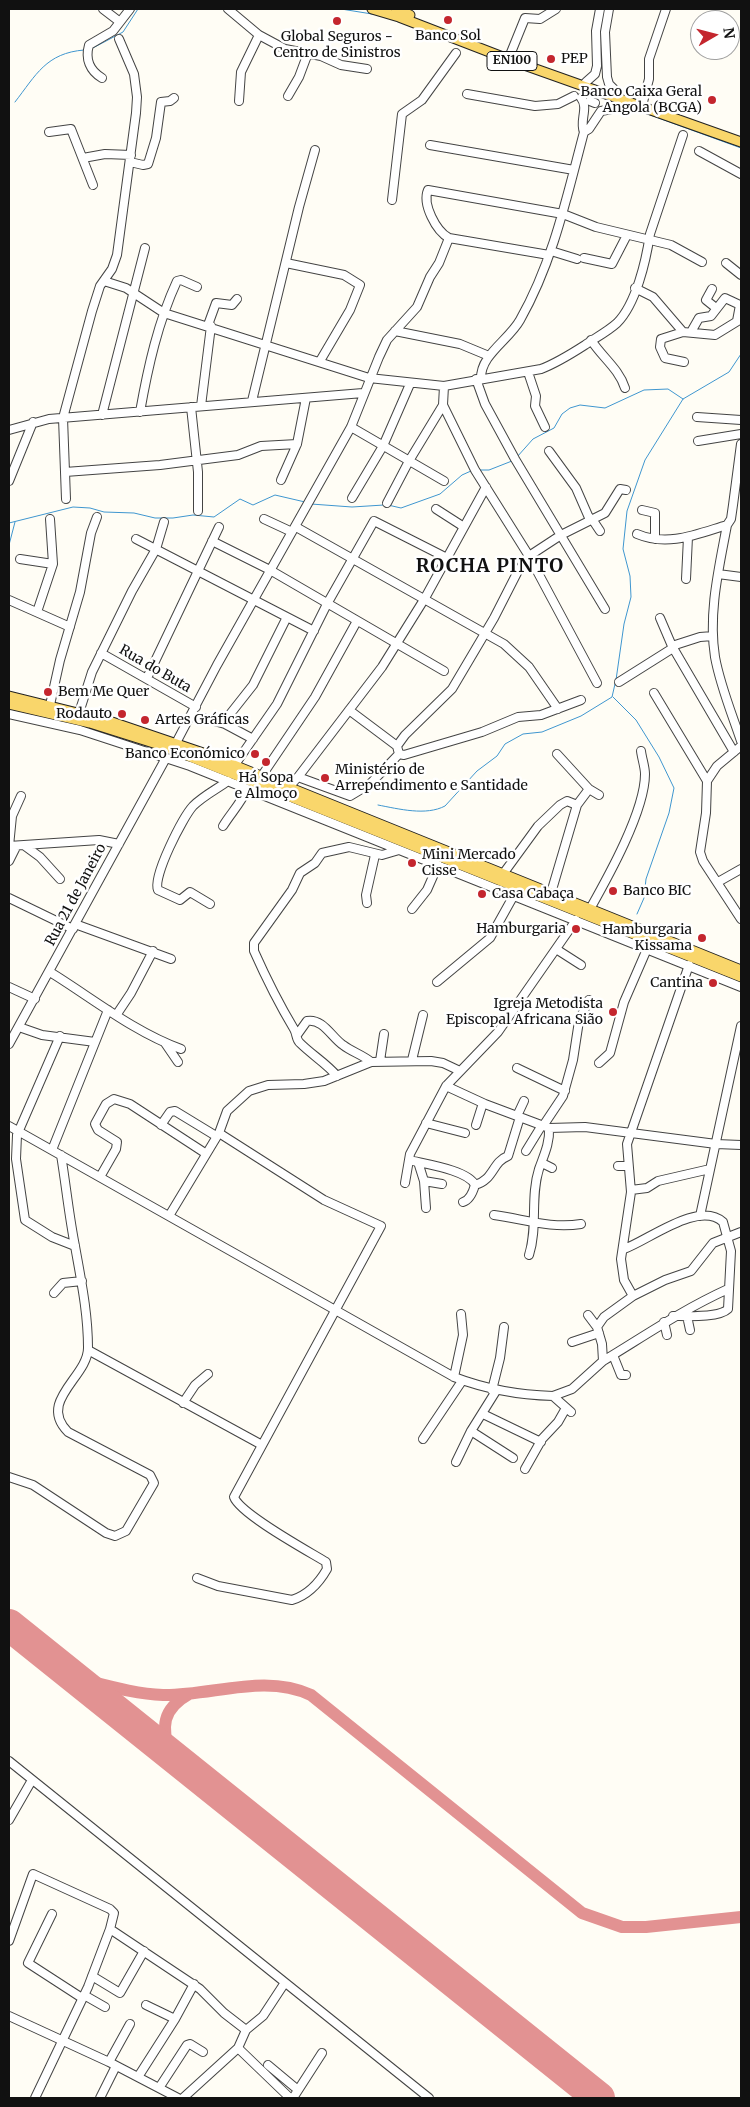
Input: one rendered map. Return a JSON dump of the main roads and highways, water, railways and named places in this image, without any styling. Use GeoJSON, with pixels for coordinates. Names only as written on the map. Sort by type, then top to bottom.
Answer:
{"type":"FeatureCollection","features":[{"type":"Feature","properties":{"kind":"main road","name":"EN100"},"geometry":{"type":"LineString","coordinates":[[372,9],[741,142]]}},
{"type":"Feature","properties":{"kind":"main road","name":"EN100"},"geometry":{"type":"LineString","coordinates":[[396,9],[510,55],[741,137]]}},
{"type":"Feature","properties":{"kind":"main road"},"geometry":{"type":"LineString","coordinates":[[9,696],[79,713],[176,743],[741,970]]}},
{"type":"Feature","properties":{"kind":"main road"},"geometry":{"type":"LineString","coordinates":[[9,704],[90,723],[163,746],[741,977]]}},
{"type":"Feature","properties":{"kind":"waterway"},"geometry":{"type":"LineString","coordinates":[[91,49],[123,32],[138,9]]}},
{"type":"Feature","properties":{"kind":"waterway"},"geometry":{"type":"LineString","coordinates":[[341,9],[372,14]]}},
{"type":"Feature","properties":{"kind":"waterway"},"geometry":{"type":"LineString","coordinates":[[414,27],[496,59]]}},
{"type":"Feature","properties":{"kind":"waterway"},"geometry":{"type":"LineString","coordinates":[[15,102],[43,67],[60,56],[84,50]]}},
{"type":"Feature","properties":{"kind":"waterway"},"geometry":{"type":"LineString","coordinates":[[524,69],[741,148]]}},
{"type":"Feature","properties":{"kind":"waterway"},"geometry":{"type":"LineString","coordinates":[[616,680],[624,624],[631,597],[630,576],[623,549],[627,511],[645,460],[683,399],[729,372],[741,354]]}},
{"type":"Feature","properties":{"kind":"waterway"},"geometry":{"type":"LineString","coordinates":[[517,457],[533,439],[554,428],[562,414],[570,408],[580,405],[605,408],[644,390],[668,389],[683,399]]}},
{"type":"Feature","properties":{"kind":"waterway"},"geometry":{"type":"LineString","coordinates":[[478,470],[489,470],[512,461]]}},
{"type":"Feature","properties":{"kind":"waterway"},"geometry":{"type":"LineString","coordinates":[[388,505],[401,508],[440,494],[462,475],[471,471]]}},
{"type":"Feature","properties":{"kind":"waterway"},"geometry":{"type":"LineString","coordinates":[[9,523],[73,507],[90,508],[104,512],[134,513],[155,518],[173,518],[193,515],[214,517],[240,499],[253,505],[275,495],[305,502]]}},
{"type":"Feature","properties":{"kind":"waterway"},"geometry":{"type":"LineString","coordinates":[[311,504],[352,507],[384,505]]}},
{"type":"Feature","properties":{"kind":"waterway"},"geometry":{"type":"LineString","coordinates":[[9,545],[15,522]]}},
{"type":"Feature","properties":{"kind":"waterway"},"geometry":{"type":"LineString","coordinates":[[378,805],[421,811],[429,811],[445,806],[477,771],[497,756],[505,744],[523,734],[542,732],[581,716],[612,697],[615,684]]}},
{"type":"Feature","properties":{"kind":"waterway"},"geometry":{"type":"LineString","coordinates":[[613,697],[636,720],[659,757],[674,788],[669,813],[646,879],[644,898],[637,914]]}},
{"type":"Feature","properties":{"kind":"place","name":"Banco Sol"},"geometry":{"type":"Point","coordinates":[448,20]}},
{"type":"Feature","properties":{"kind":"place","name":"Global Seguros - Centro de Sinistros"},"geometry":{"type":"Point","coordinates":[337,21]}},
{"type":"Feature","properties":{"kind":"place","name":"PEP"},"geometry":{"type":"Point","coordinates":[551,59]}},
{"type":"Feature","properties":{"kind":"place","name":"Banco Caixa Geral Angola (BCGA)"},"geometry":{"type":"Point","coordinates":[712,100]}},
{"type":"Feature","properties":{"kind":"place","name":"Bem Me Quer"},"geometry":{"type":"Point","coordinates":[48,692]}},
{"type":"Feature","properties":{"kind":"place","name":"Rodauto"},"geometry":{"type":"Point","coordinates":[122,714]}},
{"type":"Feature","properties":{"kind":"place","name":"Artes Gráficas"},"geometry":{"type":"Point","coordinates":[145,720]}},
{"type":"Feature","properties":{"kind":"place","name":"Banco Económico"},"geometry":{"type":"Point","coordinates":[255,754]}},
{"type":"Feature","properties":{"kind":"place","name":"Há Sopa e Almoço"},"geometry":{"type":"Point","coordinates":[266,762]}},
{"type":"Feature","properties":{"kind":"place","name":"Ministério de Arrependimento e Santidade"},"geometry":{"type":"Point","coordinates":[325,778]}},
{"type":"Feature","properties":{"kind":"place","name":"Mini Mercado Cisse"},"geometry":{"type":"Point","coordinates":[412,863]}},
{"type":"Feature","properties":{"kind":"place","name":"Banco BIC"},"geometry":{"type":"Point","coordinates":[613,891]}},
{"type":"Feature","properties":{"kind":"place","name":"Casa Cabaça"},"geometry":{"type":"Point","coordinates":[482,894]}},
{"type":"Feature","properties":{"kind":"place","name":"Hamburgaria"},"geometry":{"type":"Point","coordinates":[576,929]}},
{"type":"Feature","properties":{"kind":"place","name":"Hamburgaria Kissama"},"geometry":{"type":"Point","coordinates":[702,938]}},
{"type":"Feature","properties":{"kind":"place","name":"Cantina"},"geometry":{"type":"Point","coordinates":[713,983]}},
{"type":"Feature","properties":{"kind":"place","name":"Igreja Metodista Episcopal Africana Sião"},"geometry":{"type":"Point","coordinates":[613,1012]}},
{"type":"Feature","properties":{"kind":"district","name":"ROCHA PINTO"},"geometry":{"type":"Point","coordinates":[490,567]}}]}
